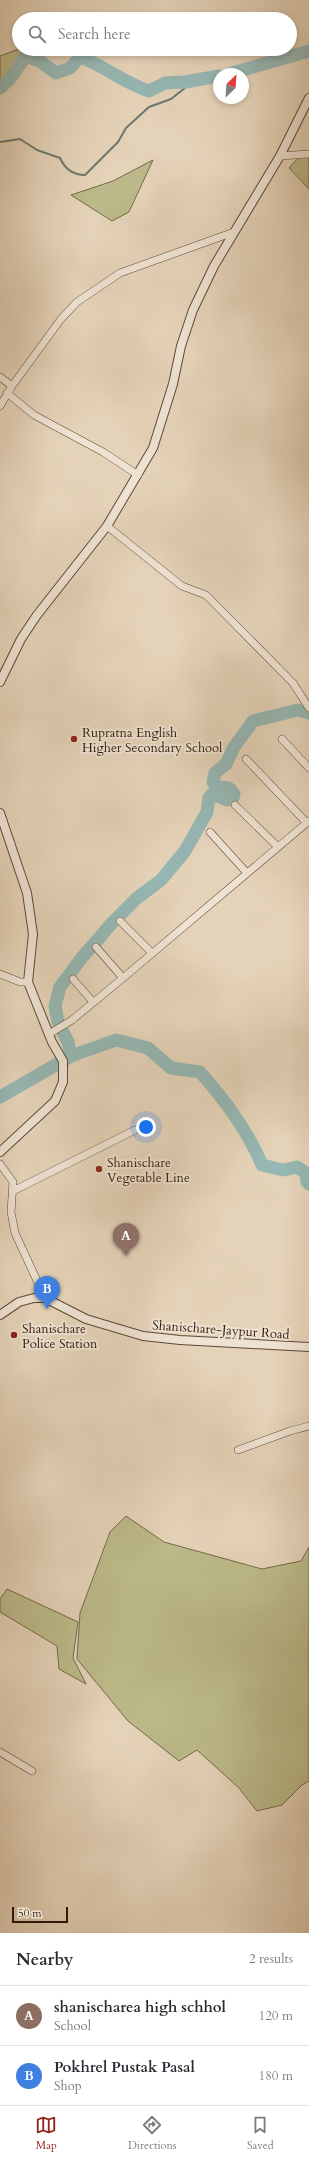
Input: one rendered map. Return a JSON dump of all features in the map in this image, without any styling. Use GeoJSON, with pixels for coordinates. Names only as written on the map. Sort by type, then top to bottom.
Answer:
{"type":"FeatureCollection","features":[{"type":"Feature","properties":{"kind":"street"},"geometry":{"type":"LineString","coordinates":[[0,682],[21,639],[37,615],[107,526],[153,448],[173,384],[182,346],[193,310],[214,266],[280,156],[309,98]]}},
{"type":"Feature","properties":{"kind":"street"},"geometry":{"type":"LineString","coordinates":[[280,156],[309,154]]}},
{"type":"Feature","properties":{"kind":"street"},"geometry":{"type":"LineString","coordinates":[[0,406],[7,393],[61,319],[77,302],[120,273],[234,232]]}},
{"type":"Feature","properties":{"kind":"street"},"geometry":{"type":"LineString","coordinates":[[0,377],[12,386]]}},
{"type":"Feature","properties":{"kind":"street"},"geometry":{"type":"LineString","coordinates":[[7,393],[34,415],[103,452],[138,475]]}},
{"type":"Feature","properties":{"kind":"street"},"geometry":{"type":"LineString","coordinates":[[107,526],[182,586],[206,595],[293,683],[308,706]]}},
{"type":"Feature","properties":{"kind":"street"},"geometry":{"type":"LineString","coordinates":[[282,739],[309,768]]}},
{"type":"Feature","properties":{"kind":"street"},"geometry":{"type":"LineString","coordinates":[[49,1034],[62,1027],[93,1002],[308,822],[246,759]]}},
{"type":"Feature","properties":{"kind":"street"},"geometry":{"type":"LineString","coordinates":[[235,805],[278,847]]}},
{"type":"Feature","properties":{"kind":"street"},"geometry":{"type":"LineString","coordinates":[[0,814],[27,893],[33,934],[28,982],[49,1034],[63,1061],[63,1082],[55,1102],[0,1152]]}},
{"type":"Feature","properties":{"kind":"street"},"geometry":{"type":"LineString","coordinates":[[210,832],[246,873]]}},
{"type":"Feature","properties":{"kind":"street"},"geometry":{"type":"LineString","coordinates":[[120,921],[152,953]]}},
{"type":"Feature","properties":{"kind":"street"},"geometry":{"type":"LineString","coordinates":[[96,947],[122,978]]}},
{"type":"Feature","properties":{"kind":"street"},"geometry":{"type":"LineString","coordinates":[[0,974],[20,982],[28,982]]}},
{"type":"Feature","properties":{"kind":"street"},"geometry":{"type":"LineString","coordinates":[[73,979],[93,1002]]}},
{"type":"Feature","properties":{"kind":"street"},"geometry":{"type":"LineString","coordinates":[[13,1191],[135,1130]]}},
{"type":"Feature","properties":{"kind":"street"},"geometry":{"type":"LineString","coordinates":[[0,1164],[12,1182],[13,1191],[11,1212],[15,1233],[45,1298],[34,1298],[19,1302],[0,1315]]}},
{"type":"Feature","properties":{"kind":"street","name":"Shanischare-Jaypur Road"},"geometry":{"type":"LineString","coordinates":[[45,1298],[86,1319],[144,1336],[180,1340],[309,1347]]}},
{"type":"Feature","properties":{"kind":"street"},"geometry":{"type":"LineString","coordinates":[[238,1450],[290,1431],[309,1426]]}},
{"type":"Feature","properties":{"kind":"street"},"geometry":{"type":"LineString","coordinates":[[0,1752],[32,1771]]}},
{"type":"Feature","properties":{"kind":"shaded area"},"geometry":{"type":"Polygon","coordinates":[[[12,52],[12,56],[22,56],[13,76],[0,88],[0,56],[12,52]]]}},
{"type":"Feature","properties":{"kind":"shaded area"},"geometry":{"type":"Polygon","coordinates":[[[309,155],[309,189],[289,168],[300,156],[309,155]]]}},
{"type":"Feature","properties":{"kind":"shaded area"},"geometry":{"type":"Polygon","coordinates":[[[153,160],[129,212],[112,221],[71,195],[113,181],[153,160]]]}},
{"type":"Feature","properties":{"kind":"shaded area"},"geometry":{"type":"Polygon","coordinates":[[[126,1516],[164,1542],[262,1569],[301,1561],[309,1547],[309,1781],[302,1785],[282,1805],[257,1811],[239,1788],[197,1750],[179,1761],[128,1721],[77,1659],[80,1613],[110,1532],[126,1516]]]}},
{"type":"Feature","properties":{"kind":"shaded area"},"geometry":{"type":"Polygon","coordinates":[[[7,1589],[78,1622],[73,1658],[86,1684],[59,1669],[57,1646],[0,1612],[0,1599],[7,1589]]]}},
{"type":"Feature","properties":{"kind":"waterway"},"geometry":{"type":"LineString","coordinates":[[297,54],[309,51]]}},
{"type":"Feature","properties":{"kind":"waterway"},"geometry":{"type":"LineString","coordinates":[[0,88],[9,80],[26,56],[41,62],[56,73],[70,68],[80,57],[98,65],[131,84],[149,91],[165,83],[185,82],[213,77]]}},
{"type":"Feature","properties":{"kind":"waterway"},"geometry":{"type":"LineString","coordinates":[[249,68],[292,56]]}},
{"type":"Feature","properties":{"kind":"waterway"},"geometry":{"type":"LineString","coordinates":[[0,142],[20,139],[37,150],[60,158],[64,165],[73,173],[85,175],[118,142],[126,128],[149,107],[171,99],[195,80]]}},
{"type":"Feature","properties":{"kind":"waterway"},"geometry":{"type":"LineString","coordinates":[[71,1056],[68,1042],[58,1022],[55,1006],[60,987],[80,960],[112,923],[137,898],[161,880],[185,851],[207,812],[209,798],[212,794],[227,800],[233,798],[234,794],[229,788],[218,788],[213,782],[215,773],[226,764],[234,747],[253,721],[298,710],[309,713]]}},
{"type":"Feature","properties":{"kind":"waterway"},"geometry":{"type":"LineString","coordinates":[[0,1097],[71,1056],[116,1040],[148,1048],[171,1068],[200,1072],[235,1116],[250,1139],[262,1165],[283,1170],[297,1167],[306,1173],[307,1182],[309,1184]]}},
{"type":"Feature","properties":{"kind":"place","name":"Rupratna English Higher Secondary School"},"geometry":{"type":"Point","coordinates":[74,739]}},
{"type":"Feature","properties":{"kind":"place","name":"Shanischare Vegetable Line"},"geometry":{"type":"Point","coordinates":[99,1169]}},
{"type":"Feature","properties":{"kind":"place","name":"shanischarea high schhol"},"geometry":{"type":"Point","coordinates":[126,1256]}},
{"type":"Feature","properties":{"kind":"place","name":"Pokhrel Pustak Pasal"},"geometry":{"type":"Point","coordinates":[47,1309]}},
{"type":"Feature","properties":{"kind":"place","name":"Shanischare Police Station"},"geometry":{"type":"Point","coordinates":[14,1335]}}]}
